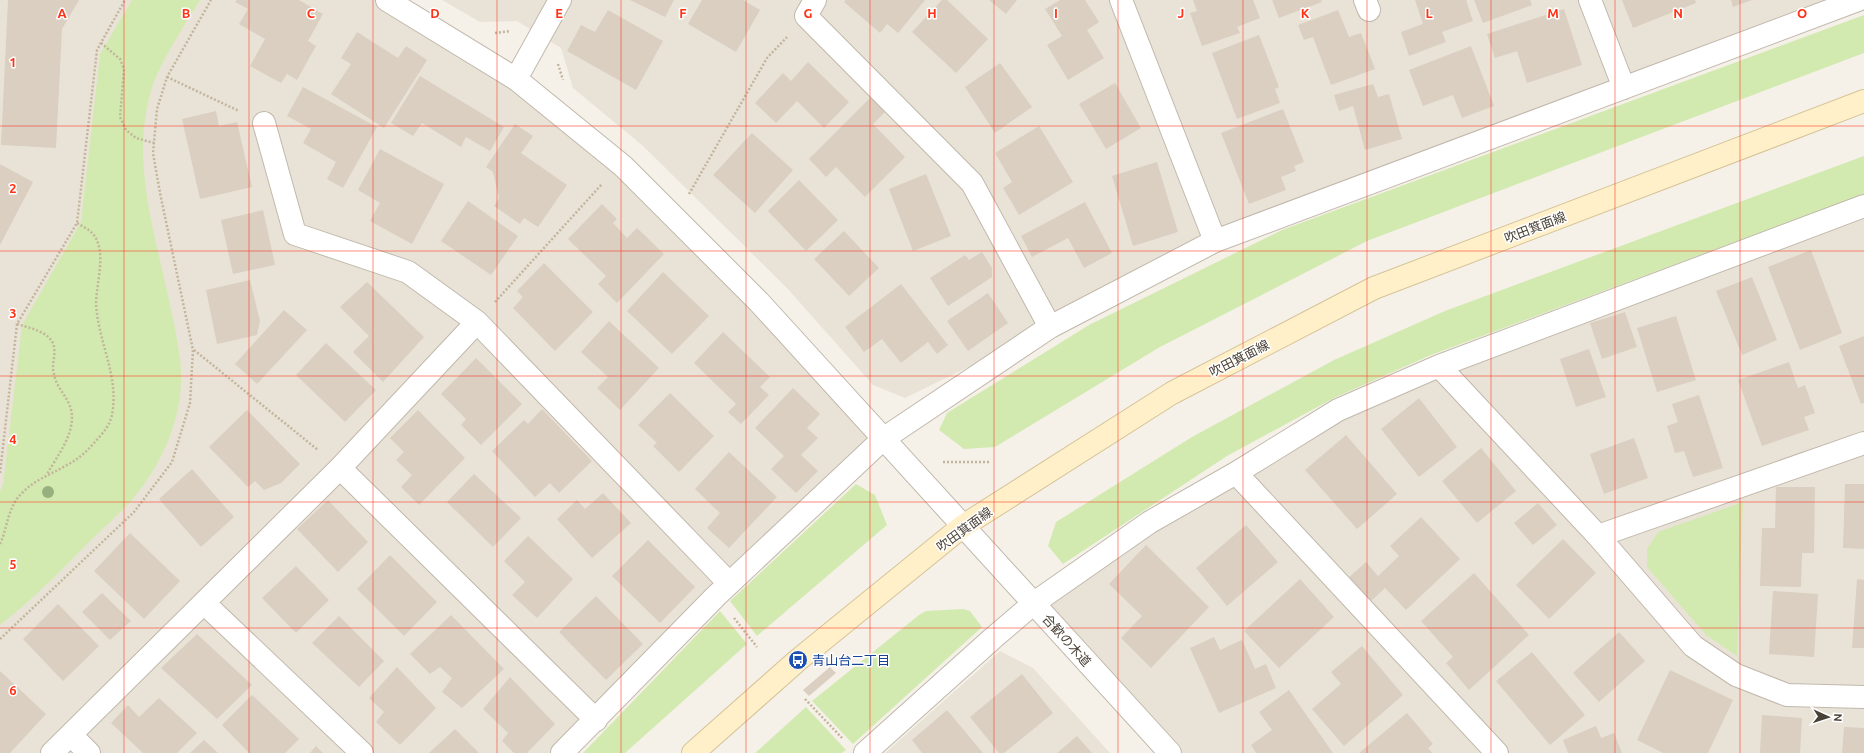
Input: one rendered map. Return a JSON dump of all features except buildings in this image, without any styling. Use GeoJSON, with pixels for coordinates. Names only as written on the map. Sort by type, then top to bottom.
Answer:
{"type":"FeatureCollection","features":[{"type":"Feature","properties":{"kind":"main road","name":"吹田箕面線"},"geometry":{"type":"LineString","coordinates":[[693,753],[798,660],[964,526],[1172,393],[1374,288],[1864,101]]}},
{"type":"Feature","properties":{"kind":"street","name":"合歓の木道"},"geometry":{"type":"LineString","coordinates":[[387,0],[516,79],[628,171],[760,302],[1170,753]]}},
{"type":"Feature","properties":{"kind":"street"},"geometry":{"type":"LineString","coordinates":[[516,79],[560,0]]}},
{"type":"Feature","properties":{"kind":"street"},"geometry":{"type":"LineString","coordinates":[[1121,0],[1215,241]]}},
{"type":"Feature","properties":{"kind":"street"},"geometry":{"type":"LineString","coordinates":[[1590,0],[1624,88]]}},
{"type":"Feature","properties":{"kind":"street"},"geometry":{"type":"LineString","coordinates":[[562,753],[723,590],[883,439],[1050,327],[1215,241],[1624,88],[1820,7],[1858,0]]}},
{"type":"Feature","properties":{"kind":"street"},"geometry":{"type":"LineString","coordinates":[[811,8],[972,183],[1050,327]]}},
{"type":"Feature","properties":{"kind":"street"},"geometry":{"type":"LineString","coordinates":[[264,123],[295,234],[408,272],[477,322],[723,590]]}},
{"type":"Feature","properties":{"kind":"street"},"geometry":{"type":"LineString","coordinates":[[865,753],[1034,603],[1150,522],[1236,473],[1338,410],[1439,366],[1864,206]]}},
{"type":"Feature","properties":{"kind":"street"},"geometry":{"type":"LineString","coordinates":[[52,753],[340,468],[477,322]]}},
{"type":"Feature","properties":{"kind":"street"},"geometry":{"type":"LineString","coordinates":[[1439,366],[1598,536],[1693,646],[1736,675],[1787,695],[1864,697]]}},
{"type":"Feature","properties":{"kind":"street"},"geometry":{"type":"LineString","coordinates":[[1598,536],[1864,443]]}},
{"type":"Feature","properties":{"kind":"street"},"geometry":{"type":"LineString","coordinates":[[340,468],[596,720]]}},
{"type":"Feature","properties":{"kind":"street"},"geometry":{"type":"LineString","coordinates":[[1236,473],[1497,753]]}},
{"type":"Feature","properties":{"kind":"street"},"geometry":{"type":"LineString","coordinates":[[204,603],[362,753]]}},
{"type":"Feature","properties":{"kind":"street"},"geometry":{"type":"LineString","coordinates":[[71,735],[89,753]]}},
{"type":"Feature","properties":{"kind":"path"},"geometry":{"type":"LineString","coordinates":[[0,473],[17,324],[77,223],[97,50],[125,0]]}},
{"type":"Feature","properties":{"kind":"path"},"geometry":{"type":"LineString","coordinates":[[0,639],[134,512],[172,462],[190,404],[193,350],[153,153],[157,109],[167,77],[211,0]]}},
{"type":"Feature","properties":{"kind":"path"},"geometry":{"type":"LineString","coordinates":[[687,198],[768,58],[811,8]]}},
{"type":"Feature","properties":{"kind":"path"},"geometry":{"type":"LineString","coordinates":[[494,33],[513,31]]}},
{"type":"Feature","properties":{"kind":"path"},"geometry":{"type":"LineString","coordinates":[[101,43],[120,59],[124,69],[120,117],[126,130],[136,138],[154,143]]}},
{"type":"Feature","properties":{"kind":"path"},"geometry":{"type":"LineString","coordinates":[[167,77],[264,123]]}},
{"type":"Feature","properties":{"kind":"path"},"geometry":{"type":"LineString","coordinates":[[477,322],[605,180]]}},
{"type":"Feature","properties":{"kind":"path"},"geometry":{"type":"LineString","coordinates":[[0,544],[6,520],[14,504],[22,493],[47,475],[68,465],[88,451],[110,424],[113,410],[114,389],[111,370],[98,324],[96,289],[101,257],[98,244],[92,233],[77,223]]}},
{"type":"Feature","properties":{"kind":"path"},"geometry":{"type":"LineString","coordinates":[[17,324],[46,334],[54,345],[53,372],[57,385],[70,405],[72,421],[69,434],[47,475]]}},
{"type":"Feature","properties":{"kind":"path"},"geometry":{"type":"LineString","coordinates":[[193,350],[340,468]]}},
{"type":"Feature","properties":{"kind":"path"},"geometry":{"type":"LineString","coordinates":[[723,590],[757,647]]}},
{"type":"Feature","properties":{"kind":"path"},"geometry":{"type":"LineString","coordinates":[[805,700],[845,742]]}},
{"type":"Feature","properties":{"kind":"shaded area"},"geometry":{"type":"Polygon","coordinates":[[[0,0],[387,0],[623,166],[883,439],[562,753],[0,753],[0,0]]]}},
{"type":"Feature","properties":{"kind":"shaded area"},"geometry":{"type":"Polygon","coordinates":[[[442,0],[1858,0],[1215,241],[1050,327],[905,398],[873,385],[787,288],[643,146],[573,88],[561,48],[517,21],[480,22],[442,0]]]}},
{"type":"Feature","properties":{"kind":"shaded area"},"geometry":{"type":"Polygon","coordinates":[[[1864,206],[1864,753],[1170,753],[1034,603],[1338,410],[1864,206]]]}},
{"type":"Feature","properties":{"kind":"shaded area"},"geometry":{"type":"Polygon","coordinates":[[[1000,651],[1033,668],[1110,753],[885,753],[1000,651]]]}},
{"type":"Feature","properties":{"kind":"green space"},"geometry":{"type":"Polygon","coordinates":[[[132,0],[200,0],[174,43],[156,77],[145,117],[143,146],[144,175],[148,204],[178,343],[181,383],[177,412],[162,454],[147,480],[133,498],[66,566],[0,625],[0,491],[3,485],[22,325],[81,222],[100,54],[132,0]]]}},
{"type":"Feature","properties":{"kind":"green space"},"geometry":{"type":"Polygon","coordinates":[[[1864,15],[1864,53],[1367,241],[1160,347],[995,447],[964,449],[939,430],[947,413],[1089,325],[1282,230],[1864,15]]]}},
{"type":"Feature","properties":{"kind":"green space"},"geometry":{"type":"Polygon","coordinates":[[[1864,156],[1864,194],[1431,355],[1334,398],[1227,456],[1063,564],[1048,546],[1056,522],[1192,437],[1334,360],[1445,311],[1864,156]]]}},
{"type":"Feature","properties":{"kind":"green space"},"geometry":{"type":"Polygon","coordinates":[[[856,484],[875,495],[887,525],[757,636],[730,601],[856,484]]]}},
{"type":"Feature","properties":{"kind":"green space"},"geometry":{"type":"Polygon","coordinates":[[[1743,502],[1737,656],[1706,635],[1647,567],[1647,549],[1658,532],[1743,502]]]}},
{"type":"Feature","properties":{"kind":"green space"},"geometry":{"type":"Polygon","coordinates":[[[963,609],[970,611],[982,627],[853,744],[812,701],[919,615],[926,611],[963,609]]]}},
{"type":"Feature","properties":{"kind":"green space"},"geometry":{"type":"Polygon","coordinates":[[[720,611],[747,644],[625,753],[583,753],[720,611]]]}},
{"type":"Feature","properties":{"kind":"green space"},"geometry":{"type":"Polygon","coordinates":[[[806,707],[846,750],[842,753],[755,753],[806,707]]]}},
{"type":"Feature","properties":{"kind":"place","name":"青山台二丁目"},"geometry":{"type":"Point","coordinates":[798,660]}}]}
